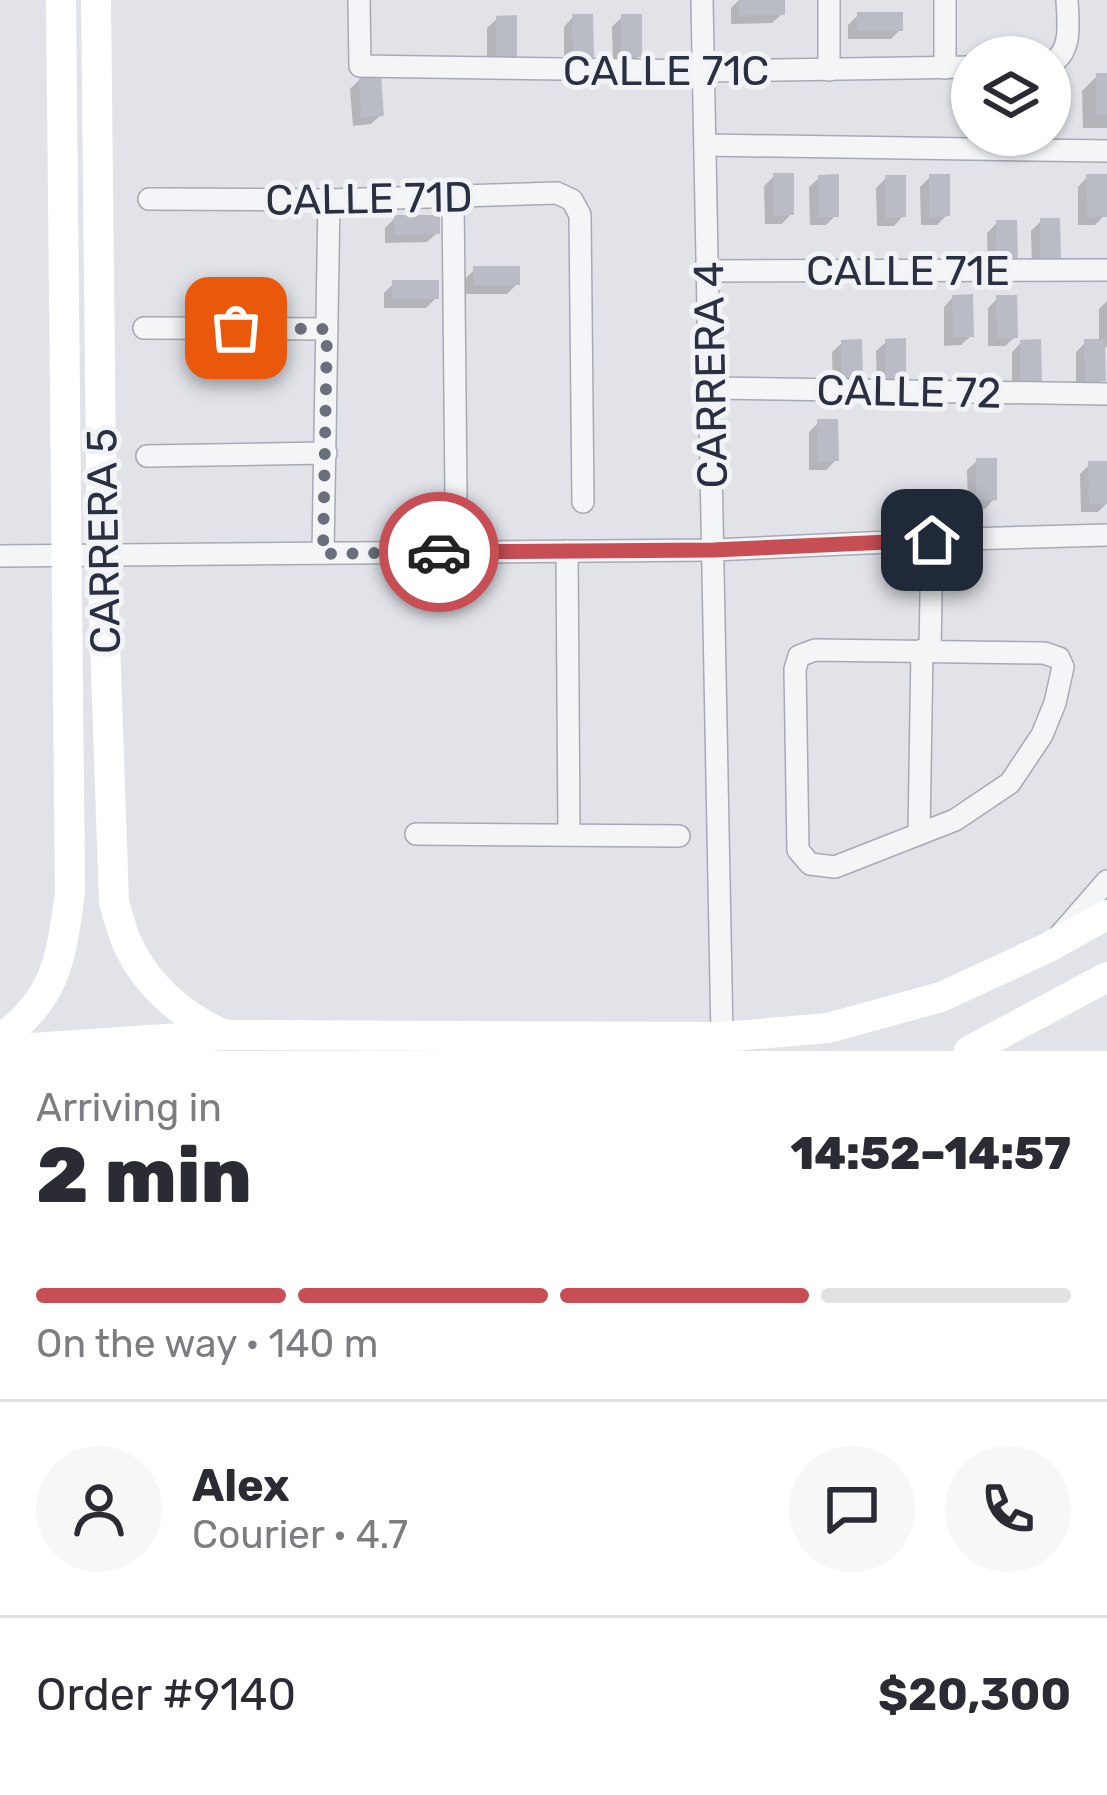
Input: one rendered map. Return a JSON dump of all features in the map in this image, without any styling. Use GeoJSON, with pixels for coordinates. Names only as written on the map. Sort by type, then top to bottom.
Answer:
{"type":"FeatureCollection","features":[{"type":"Feature","properties":{"kind":"main road","name":"CARRERA 5"},"geometry":{"type":"LineString","coordinates":[[0,1039],[40,1004],[55,973],[70,892],[61,0]]}},
{"type":"Feature","properties":{"kind":"main road","name":"CARRERA 5"},"geometry":{"type":"LineString","coordinates":[[96,0],[102,555],[114,903],[129,947],[151,982],[181,1011],[225,1035]]}},
{"type":"Feature","properties":{"kind":"main road"},"geometry":{"type":"LineString","coordinates":[[4,1050],[154,1046],[225,1035],[722,1037],[828,1028],[941,997],[1107,915]]}},
{"type":"Feature","properties":{"kind":"main road"},"geometry":{"type":"LineString","coordinates":[[969,1051],[1107,977]]}},
{"type":"Feature","properties":{"kind":"street","name":"CALLE 71C"},"geometry":{"type":"LineString","coordinates":[[358,0],[360,66],[704,71],[951,68]]}},
{"type":"Feature","properties":{"kind":"street","name":"CARRERA 4"},"geometry":{"type":"LineString","coordinates":[[702,0],[722,1037]]}},
{"type":"Feature","properties":{"kind":"street"},"geometry":{"type":"LineString","coordinates":[[829,0],[830,70]]}},
{"type":"Feature","properties":{"kind":"street"},"geometry":{"type":"LineString","coordinates":[[945,0],[945,68]]}},
{"type":"Feature","properties":{"kind":"street"},"geometry":{"type":"LineString","coordinates":[[1067,0],[1067,36]]}},
{"type":"Feature","properties":{"kind":"street"},"geometry":{"type":"LineString","coordinates":[[705,146],[1107,151]]}},
{"type":"Feature","properties":{"kind":"street","name":"CALLE 71D"},"geometry":{"type":"LineString","coordinates":[[149,199],[557,194],[572,200],[580,215],[583,502]]}},
{"type":"Feature","properties":{"kind":"street"},"geometry":{"type":"LineString","coordinates":[[453,197],[456,495]]}},
{"type":"Feature","properties":{"kind":"street"},"geometry":{"type":"LineString","coordinates":[[323,554],[329,200]]}},
{"type":"Feature","properties":{"kind":"street","name":"CALLE 71E"},"geometry":{"type":"LineString","coordinates":[[709,271],[1107,270]]}},
{"type":"Feature","properties":{"kind":"street"},"geometry":{"type":"LineString","coordinates":[[144,328],[327,329]]}},
{"type":"Feature","properties":{"kind":"street","name":"CALLE 72"},"geometry":{"type":"LineString","coordinates":[[711,388],[1107,394]]}},
{"type":"Feature","properties":{"kind":"street"},"geometry":{"type":"LineString","coordinates":[[147,456],[326,453]]}},
{"type":"Feature","properties":{"kind":"street"},"geometry":{"type":"LineString","coordinates":[[0,556],[713,550],[1107,536]]}},
{"type":"Feature","properties":{"kind":"street"},"geometry":{"type":"LineString","coordinates":[[919,834],[932,540]]}},
{"type":"Feature","properties":{"kind":"street"},"geometry":{"type":"LineString","coordinates":[[567,551],[569,835]]}},
{"type":"Feature","properties":{"kind":"street"},"geometry":{"type":"LineString","coordinates":[[815,650],[926,650],[1044,653],[1059,658],[1063,667],[1055,703],[1042,735],[1010,783],[955,820],[919,834],[835,867],[810,864],[798,850],[795,669],[799,656],[815,650]]}},
{"type":"Feature","properties":{"kind":"street"},"geometry":{"type":"LineString","coordinates":[[416,834],[679,836]]}},
{"type":"Feature","properties":{"kind":"street"},"geometry":{"type":"LineString","coordinates":[[1047,948],[1107,881]]}},
{"type":"Feature","properties":{"kind":"building"},"geometry":{"type":"Polygon","coordinates":[[[739,0],[785,0],[785,15],[739,15],[739,0]]]}},
{"type":"Feature","properties":{"kind":"building"},"geometry":{"type":"Polygon","coordinates":[[[857,12],[903,12],[903,31],[857,31],[857,12]]]}},
{"type":"Feature","properties":{"kind":"building"},"geometry":{"type":"Polygon","coordinates":[[[572,14],[593,14],[594,57],[573,57],[572,14]]]}},
{"type":"Feature","properties":{"kind":"building"},"geometry":{"type":"Polygon","coordinates":[[[621,14],[642,14],[642,57],[621,57],[621,14]]]}},
{"type":"Feature","properties":{"kind":"building"},"geometry":{"type":"Polygon","coordinates":[[[517,15],[517,58],[496,58],[496,16],[517,15]]]}},
{"type":"Feature","properties":{"kind":"building"},"geometry":{"type":"Polygon","coordinates":[[[1096,73],[1107,73],[1107,115],[1096,115],[1096,73]]]}},
{"type":"Feature","properties":{"kind":"building"},"geometry":{"type":"Polygon","coordinates":[[[381,75],[384,116],[361,117],[359,76],[381,75]]]}},
{"type":"Feature","properties":{"kind":"building"},"geometry":{"type":"Polygon","coordinates":[[[773,173],[794,173],[794,215],[773,216],[773,173]]]}},
{"type":"Feature","properties":{"kind":"building"},"geometry":{"type":"Polygon","coordinates":[[[839,174],[839,217],[818,217],[818,175],[839,174]]]}},
{"type":"Feature","properties":{"kind":"building"},"geometry":{"type":"Polygon","coordinates":[[[929,174],[950,174],[950,216],[929,217],[929,174]]]}},
{"type":"Feature","properties":{"kind":"building"},"geometry":{"type":"Polygon","coordinates":[[[1086,174],[1107,174],[1107,217],[1087,217],[1086,174]]]}},
{"type":"Feature","properties":{"kind":"building"},"geometry":{"type":"Polygon","coordinates":[[[885,175],[906,175],[906,217],[885,218],[885,175]]]}},
{"type":"Feature","properties":{"kind":"building"},"geometry":{"type":"Polygon","coordinates":[[[394,215],[440,215],[440,234],[394,235],[394,215]]]}},
{"type":"Feature","properties":{"kind":"building"},"geometry":{"type":"Polygon","coordinates":[[[1040,218],[1060,218],[1061,260],[1040,261],[1040,218]]]}},
{"type":"Feature","properties":{"kind":"building"},"geometry":{"type":"Polygon","coordinates":[[[996,220],[1017,220],[1018,263],[997,263],[996,220]]]}},
{"type":"Feature","properties":{"kind":"building"},"geometry":{"type":"Polygon","coordinates":[[[473,266],[520,266],[520,285],[474,285],[473,266]]]}},
{"type":"Feature","properties":{"kind":"building"},"geometry":{"type":"Polygon","coordinates":[[[392,280],[439,280],[439,299],[392,299],[392,280]]]}},
{"type":"Feature","properties":{"kind":"building"},"geometry":{"type":"Polygon","coordinates":[[[973,294],[974,337],[953,337],[952,295],[973,294]]]}},
{"type":"Feature","properties":{"kind":"building"},"geometry":{"type":"Polygon","coordinates":[[[996,295],[1017,295],[1018,338],[997,338],[996,295]]]}},
{"type":"Feature","properties":{"kind":"building"},"geometry":{"type":"Polygon","coordinates":[[[906,338],[906,381],[885,381],[885,339],[906,338]]]}},
{"type":"Feature","properties":{"kind":"building"},"geometry":{"type":"Polygon","coordinates":[[[862,339],[863,382],[842,382],[841,340],[862,339]]]}},
{"type":"Feature","properties":{"kind":"building"},"geometry":{"type":"Polygon","coordinates":[[[1041,339],[1042,382],[1020,382],[1020,340],[1041,339]]]}},
{"type":"Feature","properties":{"kind":"building"},"geometry":{"type":"Polygon","coordinates":[[[1084,339],[1105,339],[1106,381],[1085,382],[1084,339]]]}},
{"type":"Feature","properties":{"kind":"building"},"geometry":{"type":"Polygon","coordinates":[[[817,419],[838,419],[839,461],[818,462],[817,419]]]}},
{"type":"Feature","properties":{"kind":"building"},"geometry":{"type":"Polygon","coordinates":[[[976,458],[997,458],[997,500],[976,501],[976,458]]]}},
{"type":"Feature","properties":{"kind":"building"},"geometry":{"type":"Polygon","coordinates":[[[1088,461],[1107,461],[1107,504],[1089,504],[1088,461]]]}},
{"type":"Feature","properties":{"kind":"way so far"},"geometry":{"type":"LineString","coordinates":[[236,328],[327,329],[323,554],[439,552]]}},
{"type":"Feature","properties":{"kind":"route"},"geometry":{"type":"LineString","coordinates":[[439,552],[713,550],[932,540]]}}]}
